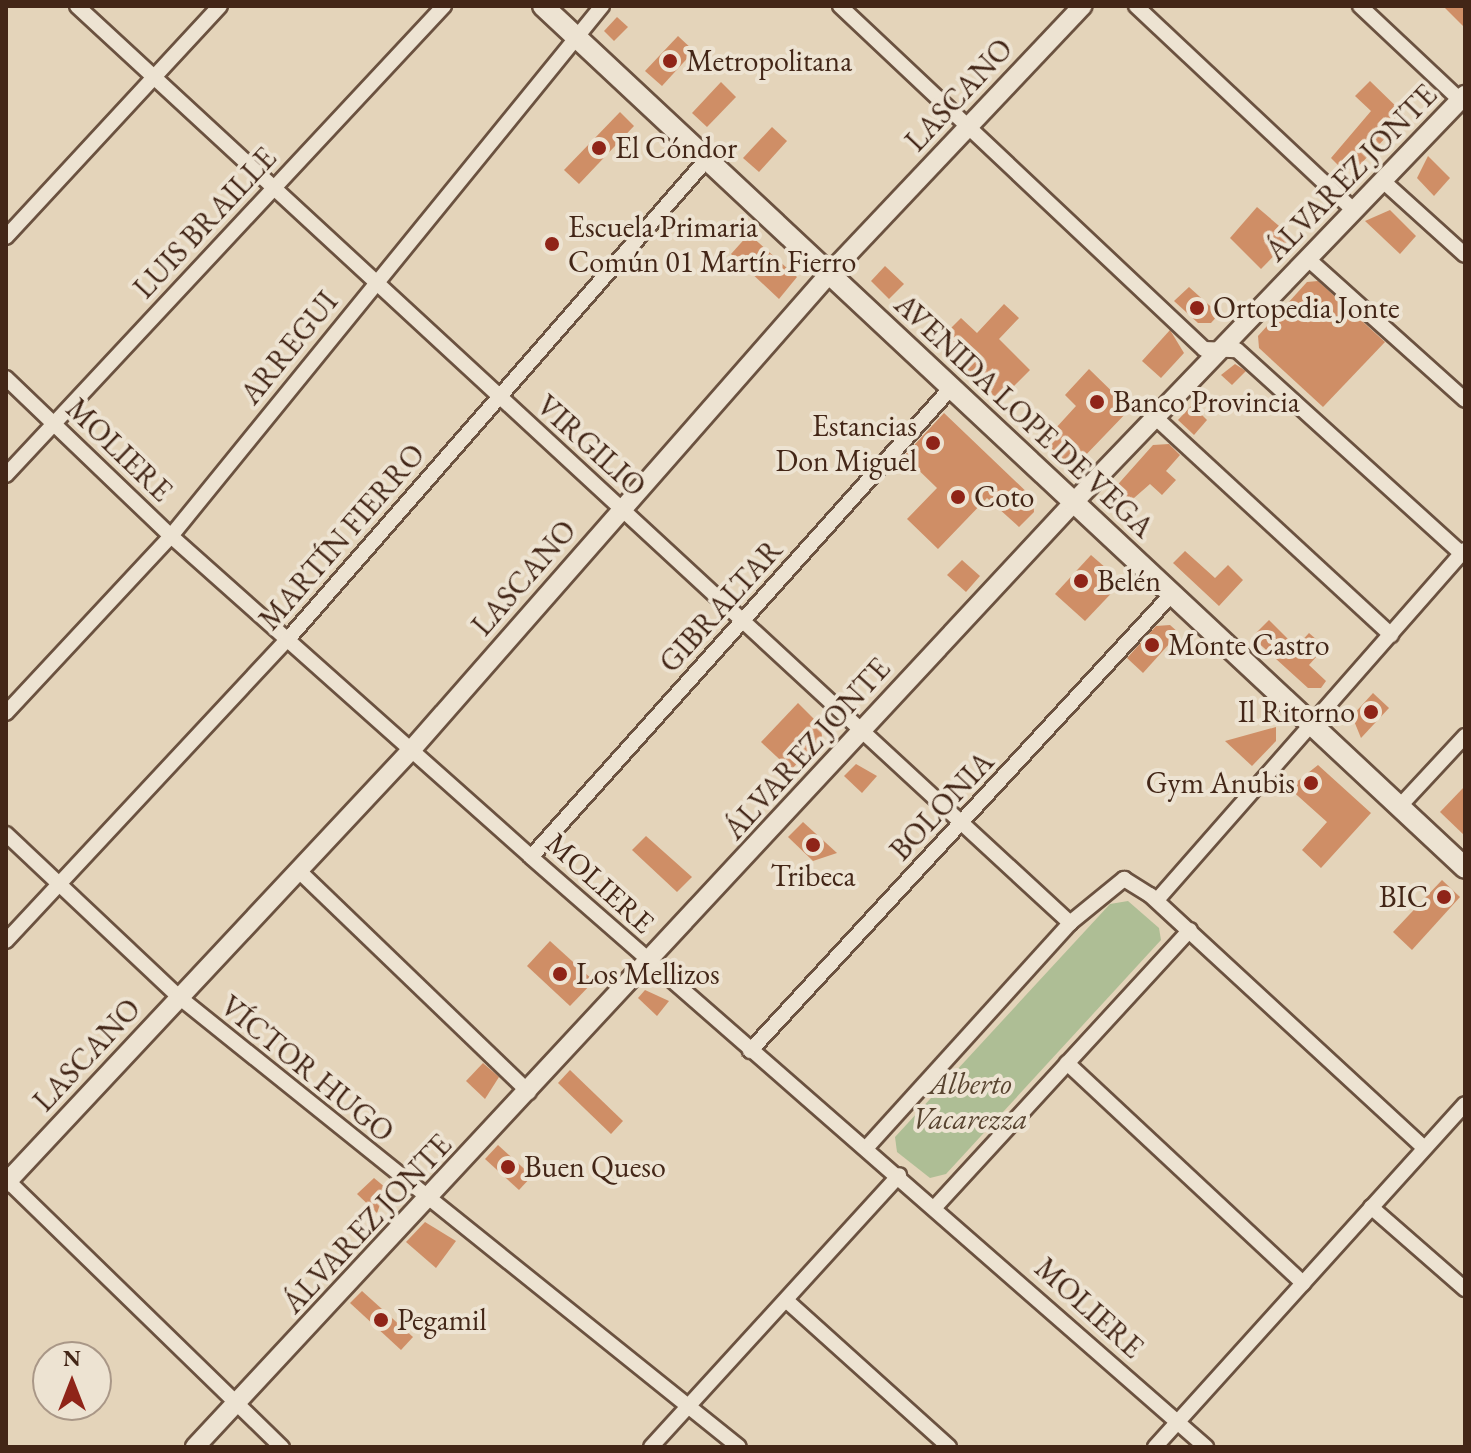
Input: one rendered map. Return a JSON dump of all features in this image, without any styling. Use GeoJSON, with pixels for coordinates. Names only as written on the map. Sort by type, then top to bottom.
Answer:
{"type":"FeatureCollection","features":[{"type":"Feature","properties":{"kind":"main road","name":"AVENIDA LOPE DE VEGA"},"geometry":{"type":"LineString","coordinates":[[543,6],[1465,868]]}},
{"type":"Feature","properties":{"kind":"street","name":"VIRGILIO"},"geometry":{"type":"LineString","coordinates":[[77,6],[373,284],[622,508],[958,827],[1070,923]]}},
{"type":"Feature","properties":{"kind":"street"},"geometry":{"type":"LineString","coordinates":[[6,237],[220,6]]}},
{"type":"Feature","properties":{"kind":"street","name":"LUIS BRAILLE"},"geometry":{"type":"LineString","coordinates":[[6,475],[444,6]]}},
{"type":"Feature","properties":{"kind":"street","name":"ARREGUI"},"geometry":{"type":"LineString","coordinates":[[6,713],[171,536],[573,34],[602,6]]}},
{"type":"Feature","properties":{"kind":"street"},"geometry":{"type":"LineString","coordinates":[[840,6],[1204,349],[1237,350],[1464,552],[1315,728],[1157,900]]}},
{"type":"Feature","properties":{"kind":"street","name":"LASCANO"},"geometry":{"type":"LineString","coordinates":[[7,1181],[413,748],[829,274],[1082,6]]}},
{"type":"Feature","properties":{"kind":"street"},"geometry":{"type":"LineString","coordinates":[[1136,6],[1354,211]]}},
{"type":"Feature","properties":{"kind":"street"},"geometry":{"type":"LineString","coordinates":[[1360,6],[1462,97]]}},
{"type":"Feature","properties":{"kind":"street","name":"ÁLVAREZ JONTE"},"geometry":{"type":"LineString","coordinates":[[195,1447],[650,962],[1073,503],[1462,97]]}},
{"type":"Feature","properties":{"kind":"street","name":"MARTÍN FIERRO"},"geometry":{"type":"LineString","coordinates":[[6,941],[288,639],[707,159]]}},
{"type":"Feature","properties":{"kind":"street"},"geometry":{"type":"LineString","coordinates":[[1383,181],[1465,255]]}},
{"type":"Feature","properties":{"kind":"street"},"geometry":{"type":"LineString","coordinates":[[1308,259],[1465,400]]}},
{"type":"Feature","properties":{"kind":"street","name":"MOLIERE"},"geometry":{"type":"LineString","coordinates":[[6,378],[171,536],[413,748],[531,857],[750,1051],[868,1146],[1206,1447]]}},
{"type":"Feature","properties":{"kind":"street","name":"GIBRALTAR"},"geometry":{"type":"LineString","coordinates":[[531,857],[950,389]]}},
{"type":"Feature","properties":{"kind":"street"},"geometry":{"type":"LineString","coordinates":[[1156,418],[1391,635]]}},
{"type":"Feature","properties":{"kind":"street","name":"BOLONIA"},"geometry":{"type":"LineString","coordinates":[[750,1051],[1171,595]]}},
{"type":"Feature","properties":{"kind":"street"},"geometry":{"type":"LineString","coordinates":[[1399,807],[1465,736]]}},
{"type":"Feature","properties":{"kind":"street","name":"VÍCTOR HUGO"},"geometry":{"type":"LineString","coordinates":[[6,834],[179,997],[427,1201],[690,1404],[739,1447]]}},
{"type":"Feature","properties":{"kind":"street"},"geometry":{"type":"LineString","coordinates":[[299,871],[529,1092]]}},
{"type":"Feature","properties":{"kind":"street"},"geometry":{"type":"LineString","coordinates":[[868,1146],[1070,923],[1124,879],[1157,900],[1424,1148]]}},
{"type":"Feature","properties":{"kind":"street"},"geometry":{"type":"LineString","coordinates":[[936,1206],[1190,930]]}},
{"type":"Feature","properties":{"kind":"street"},"geometry":{"type":"LineString","coordinates":[[1067,1063],[1303,1283]]}},
{"type":"Feature","properties":{"kind":"street"},"geometry":{"type":"LineString","coordinates":[[1155,1447],[1465,1104]]}},
{"type":"Feature","properties":{"kind":"street"},"geometry":{"type":"LineString","coordinates":[[651,1447],[899,1175]]}},
{"type":"Feature","properties":{"kind":"street"},"geometry":{"type":"LineString","coordinates":[[7,1181],[235,1406],[282,1447]]}},
{"type":"Feature","properties":{"kind":"street"},"geometry":{"type":"LineString","coordinates":[[1371,1207],[1465,1289]]}},
{"type":"Feature","properties":{"kind":"street"},"geometry":{"type":"LineString","coordinates":[[787,1301],[949,1447]]}},
{"type":"Feature","properties":{"kind":"green space","name":"Alberto Vacarezza"},"geometry":{"type":"Polygon","coordinates":[[[1128,901],[1159,928],[1161,940],[946,1174],[930,1178],[897,1152],[895,1137],[1110,904],[1128,901]]]}},
{"type":"Feature","properties":{"kind":"building"},"geometry":{"type":"Polygon","coordinates":[[[1443,6],[1465,6],[1465,28],[1443,6]]]}},
{"type":"Feature","properties":{"kind":"building"},"geometry":{"type":"Polygon","coordinates":[[[617,17],[628,27],[614,41],[604,31],[617,17]]]}},
{"type":"Feature","properties":{"kind":"building","name":"Metropolitana"},"geometry":{"type":"Polygon","coordinates":[[[678,36],[694,51],[662,86],[645,71],[678,36]]]}},
{"type":"Feature","properties":{"kind":"building"},"geometry":{"type":"Polygon","coordinates":[[[1370,81],[1406,116],[1355,170],[1343,170],[1331,158],[1371,111],[1355,96],[1370,81]]]}},
{"type":"Feature","properties":{"kind":"building"},"geometry":{"type":"Polygon","coordinates":[[[721,82],[736,97],[707,127],[692,113],[721,82]]]}},
{"type":"Feature","properties":{"kind":"building","name":"El Cóndor"},"geometry":{"type":"Polygon","coordinates":[[[620,112],[634,126],[579,184],[564,170],[620,112]]]}},
{"type":"Feature","properties":{"kind":"building"},"geometry":{"type":"Polygon","coordinates":[[[772,127],[787,141],[759,172],[743,158],[772,127]]]}},
{"type":"Feature","properties":{"kind":"building"},"geometry":{"type":"Polygon","coordinates":[[[1428,156],[1450,178],[1434,196],[1417,178],[1428,156]]]}},
{"type":"Feature","properties":{"kind":"building"},"geometry":{"type":"Polygon","coordinates":[[[1257,207],[1292,237],[1261,269],[1230,238],[1257,207]]]}},
{"type":"Feature","properties":{"kind":"building"},"geometry":{"type":"Polygon","coordinates":[[[1390,210],[1416,236],[1400,254],[1365,221],[1390,210]]]}},
{"type":"Feature","properties":{"kind":"building"},"geometry":{"type":"Polygon","coordinates":[[[749,234],[797,277],[779,299],[731,254],[749,234]]]}},
{"type":"Feature","properties":{"kind":"building"},"geometry":{"type":"Polygon","coordinates":[[[885,266],[904,284],[889,299],[871,281],[885,266]]]}},
{"type":"Feature","properties":{"kind":"building"},"geometry":{"type":"Polygon","coordinates":[[[1318,281],[1385,342],[1323,407],[1259,348],[1258,336],[1307,282],[1318,281]]]}},
{"type":"Feature","properties":{"kind":"building","name":"Ortopedia Jonte"},"geometry":{"type":"Polygon","coordinates":[[[1189,287],[1219,314],[1211,323],[1198,323],[1174,301],[1189,287]]]}},
{"type":"Feature","properties":{"kind":"building"},"geometry":{"type":"Polygon","coordinates":[[[1004,304],[1019,318],[999,339],[1030,370],[999,401],[938,341],[961,318],[977,333],[1004,304]]]}},
{"type":"Feature","properties":{"kind":"building"},"geometry":{"type":"Polygon","coordinates":[[[1170,330],[1184,353],[1161,378],[1142,361],[1170,330]]]}},
{"type":"Feature","properties":{"kind":"building"},"geometry":{"type":"Polygon","coordinates":[[[1235,364],[1246,371],[1232,385],[1221,375],[1235,364]]]}},
{"type":"Feature","properties":{"kind":"building"},"geometry":{"type":"Polygon","coordinates":[[[1089,369],[1130,409],[1080,461],[1065,461],[1044,441],[1076,406],[1065,395],[1089,369]]]}},
{"type":"Feature","properties":{"kind":"building"},"geometry":{"type":"Polygon","coordinates":[[[1192,405],[1207,420],[1194,435],[1178,420],[1192,405]]]}},
{"type":"Feature","properties":{"kind":"building"},"geometry":{"type":"Polygon","coordinates":[[[944,413],[1033,498],[1034,512],[1019,527],[987,498],[938,549],[907,519],[937,488],[904,456],[944,413]]]}},
{"type":"Feature","properties":{"kind":"building"},"geometry":{"type":"Polygon","coordinates":[[[1169,444],[1180,455],[1166,471],[1176,480],[1162,495],[1150,484],[1118,512],[1112,491],[1153,445],[1169,444]]]}},
{"type":"Feature","properties":{"kind":"building"},"geometry":{"type":"Polygon","coordinates":[[[1185,551],[1215,578],[1228,565],[1243,580],[1219,606],[1173,563],[1185,551]]]}},
{"type":"Feature","properties":{"kind":"building"},"geometry":{"type":"Polygon","coordinates":[[[1091,555],[1122,582],[1085,621],[1055,594],[1091,555]]]}},
{"type":"Feature","properties":{"kind":"building"},"geometry":{"type":"Polygon","coordinates":[[[962,560],[980,576],[966,592],[947,575],[962,560]]]}},
{"type":"Feature","properties":{"kind":"building"},"geometry":{"type":"Polygon","coordinates":[[[1269,620],[1296,647],[1309,633],[1325,647],[1309,665],[1326,681],[1321,688],[1308,688],[1252,637],[1269,620]]]}},
{"type":"Feature","properties":{"kind":"building","name":"Monte Castro"},"geometry":{"type":"Polygon","coordinates":[[[1170,625],[1179,633],[1143,673],[1127,658],[1156,626],[1170,625]]]}},
{"type":"Feature","properties":{"kind":"building","name":"Il Ritorno"},"geometry":{"type":"Polygon","coordinates":[[[1373,693],[1389,708],[1361,738],[1352,716],[1373,693]]]}},
{"type":"Feature","properties":{"kind":"building"},"geometry":{"type":"Polygon","coordinates":[[[798,703],[821,726],[822,737],[791,770],[761,742],[798,703]]]}},
{"type":"Feature","properties":{"kind":"building"},"geometry":{"type":"Polygon","coordinates":[[[1276,727],[1276,741],[1252,766],[1225,741],[1276,727]]]}},
{"type":"Feature","properties":{"kind":"building"},"geometry":{"type":"Polygon","coordinates":[[[856,764],[877,776],[862,793],[844,776],[856,764]]]}},
{"type":"Feature","properties":{"kind":"building"},"geometry":{"type":"Polygon","coordinates":[[[1318,765],[1371,813],[1321,868],[1302,850],[1327,822],[1289,788],[1318,765]]]}},
{"type":"Feature","properties":{"kind":"building"},"geometry":{"type":"Polygon","coordinates":[[[1465,786],[1465,836],[1440,812],[1465,786]]]}},
{"type":"Feature","properties":{"kind":"building","name":"Tribeca"},"geometry":{"type":"Polygon","coordinates":[[[803,822],[837,853],[813,861],[788,837],[803,822]]]}},
{"type":"Feature","properties":{"kind":"building"},"geometry":{"type":"Polygon","coordinates":[[[646,836],[692,877],[677,892],[632,850],[646,836]]]}},
{"type":"Feature","properties":{"kind":"building"},"geometry":{"type":"Polygon","coordinates":[[[1442,880],[1460,897],[1412,950],[1393,932],[1442,880]]]}},
{"type":"Feature","properties":{"kind":"building","name":"Los Mellizos"},"geometry":{"type":"Polygon","coordinates":[[[550,941],[594,981],[570,1006],[527,966],[550,941]]]}},
{"type":"Feature","properties":{"kind":"building"},"geometry":{"type":"Polygon","coordinates":[[[645,990],[669,1001],[657,1016],[638,998],[645,990]]]}},
{"type":"Feature","properties":{"kind":"building"},"geometry":{"type":"Polygon","coordinates":[[[483,1063],[499,1077],[485,1099],[466,1081],[483,1063]]]}},
{"type":"Feature","properties":{"kind":"building"},"geometry":{"type":"Polygon","coordinates":[[[570,1070],[623,1121],[611,1134],[558,1083],[570,1070]]]}},
{"type":"Feature","properties":{"kind":"building","name":"Buen Queso"},"geometry":{"type":"Polygon","coordinates":[[[498,1145],[532,1176],[519,1190],[485,1159],[498,1145]]]}},
{"type":"Feature","properties":{"kind":"building"},"geometry":{"type":"Polygon","coordinates":[[[374,1178],[386,1188],[377,1213],[357,1194],[374,1178]]]}},
{"type":"Feature","properties":{"kind":"building"},"geometry":{"type":"Polygon","coordinates":[[[425,1222],[456,1241],[436,1268],[406,1242],[425,1222]]]}},
{"type":"Feature","properties":{"kind":"building","name":"Pegamil"},"geometry":{"type":"Polygon","coordinates":[[[362,1291],[413,1337],[401,1350],[350,1303],[362,1291]]]}},
{"type":"Feature","properties":{"kind":"place","name":"Metropolitana"},"geometry":{"type":"Point","coordinates":[670,61]}},
{"type":"Feature","properties":{"kind":"place","name":"El Cóndor"},"geometry":{"type":"Point","coordinates":[599,148]}},
{"type":"Feature","properties":{"kind":"place","name":"Escuela Primaria Común 01 Martín Fierro"},"geometry":{"type":"Point","coordinates":[552,244]}},
{"type":"Feature","properties":{"kind":"place","name":"Ortopedia Jonte"},"geometry":{"type":"Point","coordinates":[1197,308]}},
{"type":"Feature","properties":{"kind":"place","name":"Banco Provincia"},"geometry":{"type":"Point","coordinates":[1097,402]}},
{"type":"Feature","properties":{"kind":"place","name":"Estancias Don Miguel"},"geometry":{"type":"Point","coordinates":[933,443]}},
{"type":"Feature","properties":{"kind":"place","name":"Coto"},"geometry":{"type":"Point","coordinates":[958,497]}},
{"type":"Feature","properties":{"kind":"place","name":"Belén"},"geometry":{"type":"Point","coordinates":[1081,581]}},
{"type":"Feature","properties":{"kind":"place","name":"Monte Castro"},"geometry":{"type":"Point","coordinates":[1152,645]}},
{"type":"Feature","properties":{"kind":"place","name":"Il Ritorno"},"geometry":{"type":"Point","coordinates":[1371,712]}},
{"type":"Feature","properties":{"kind":"place","name":"Gym Anubis"},"geometry":{"type":"Point","coordinates":[1311,783]}},
{"type":"Feature","properties":{"kind":"place","name":"Tribeca"},"geometry":{"type":"Point","coordinates":[813,845]}},
{"type":"Feature","properties":{"kind":"place","name":"BIC"},"geometry":{"type":"Point","coordinates":[1444,897]}},
{"type":"Feature","properties":{"kind":"place","name":"Los Mellizos"},"geometry":{"type":"Point","coordinates":[560,974]}},
{"type":"Feature","properties":{"kind":"place","name":"Buen Queso"},"geometry":{"type":"Point","coordinates":[508,1167]}},
{"type":"Feature","properties":{"kind":"place","name":"Pegamil"},"geometry":{"type":"Point","coordinates":[381,1320]}}]}
